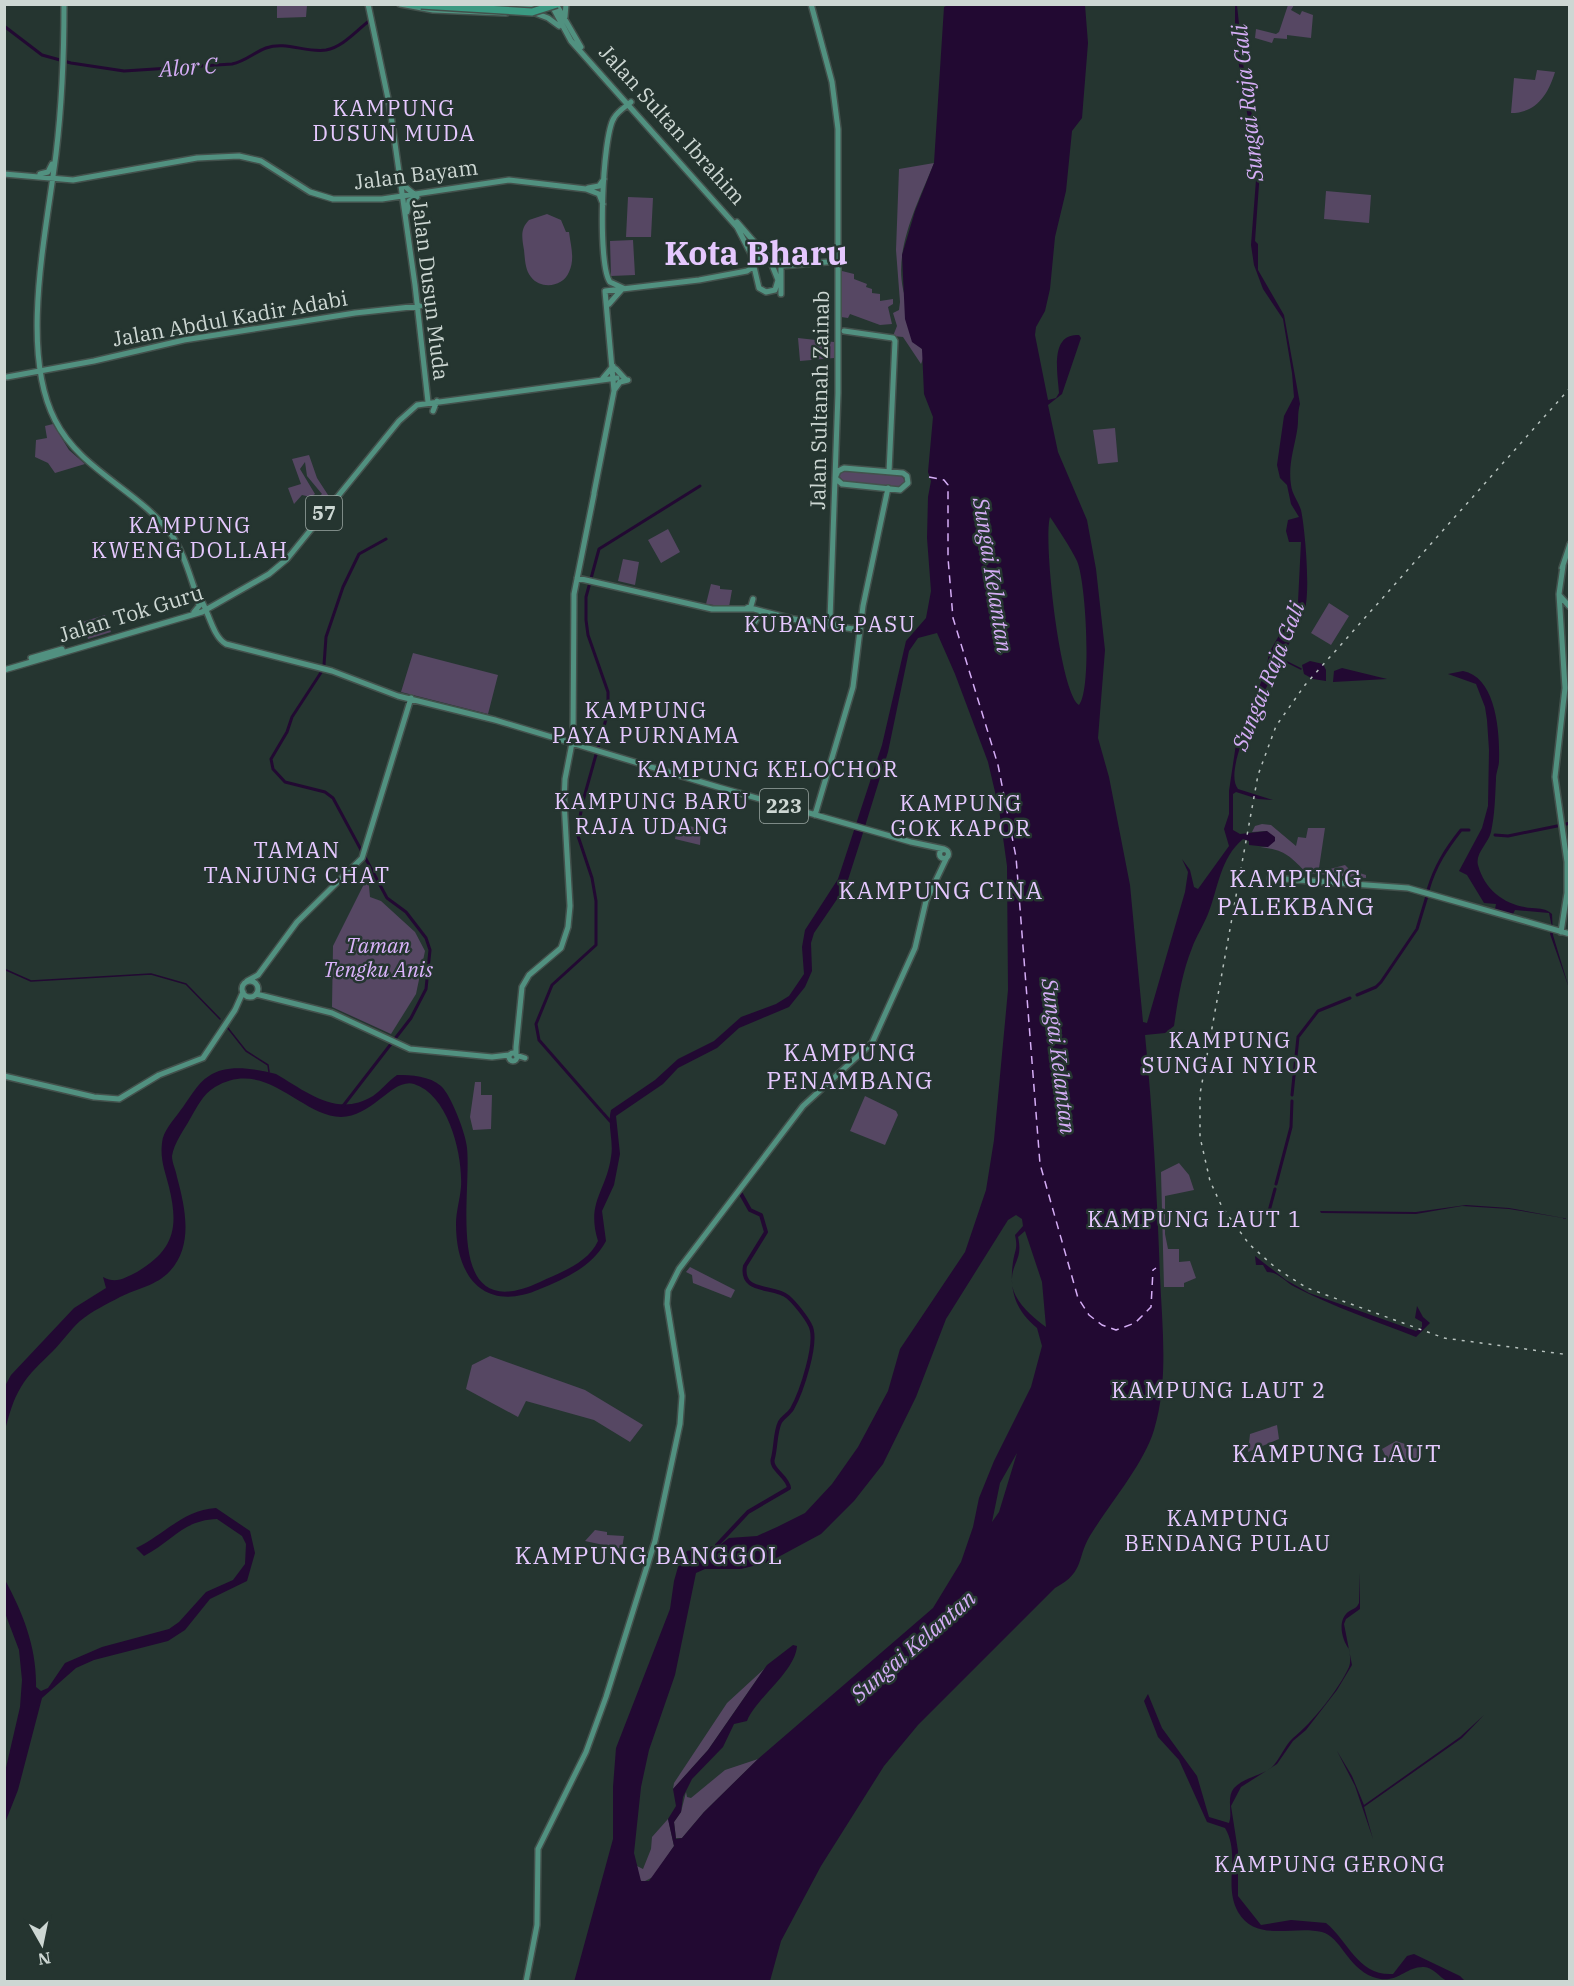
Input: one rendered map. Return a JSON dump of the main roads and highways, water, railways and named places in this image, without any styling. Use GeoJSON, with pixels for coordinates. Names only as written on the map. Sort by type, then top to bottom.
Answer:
{"type":"FeatureCollection","features":[{"type":"Feature","properties":{"kind":"highway"},"geometry":{"type":"LineString","coordinates":[[410,4],[532,12],[554,5]]}},
{"type":"Feature","properties":{"kind":"highway"},"geometry":{"type":"LineString","coordinates":[[454,4],[530,9],[554,5]]}},
{"type":"Feature","properties":{"kind":"main road"},"geometry":{"type":"LineString","coordinates":[[49,177],[53,164],[64,61],[64,4]]}},
{"type":"Feature","properties":{"kind":"main road"},"geometry":{"type":"LineString","coordinates":[[368,4],[396,152],[419,305]]}},
{"type":"Feature","properties":{"kind":"main road"},"geometry":{"type":"LineString","coordinates":[[375,4],[372,13],[376,41]]}},
{"type":"Feature","properties":{"kind":"main road"},"geometry":{"type":"LineString","coordinates":[[400,4],[433,10],[496,14],[554,5]]}},
{"type":"Feature","properties":{"kind":"main road"},"geometry":{"type":"LineString","coordinates":[[493,4],[502,8],[496,14]]}},
{"type":"Feature","properties":{"kind":"main road"},"geometry":{"type":"LineString","coordinates":[[493,4],[537,8],[566,29]]}},
{"type":"Feature","properties":{"kind":"main road"},"geometry":{"type":"LineString","coordinates":[[566,4],[566,29]]}},
{"type":"Feature","properties":{"kind":"main road","name":"Jalan Sultanah Zainab"},"geometry":{"type":"LineString","coordinates":[[811,4],[832,82],[837,114],[838,341],[830,620]]}},
{"type":"Feature","properties":{"kind":"main road","name":"Jalan Sultan Ibrahim"},"geometry":{"type":"LineString","coordinates":[[554,5],[566,29],[629,102],[734,223],[750,251],[759,288],[772,291],[778,280],[770,260],[629,102]]}},
{"type":"Feature","properties":{"kind":"main road"},"geometry":{"type":"LineString","coordinates":[[623,288],[610,282],[604,267],[603,204],[611,117],[629,102]]}},
{"type":"Feature","properties":{"kind":"main road","name":"Jalan Bayam"},"geometry":{"type":"LineString","coordinates":[[63,178],[93,176],[217,155],[239,156],[261,161],[317,195],[353,200],[389,200],[516,180],[586,189]]}},
{"type":"Feature","properties":{"kind":"main road"},"geometry":{"type":"LineString","coordinates":[[53,164],[48,172],[50,189],[40,280],[39,342],[44,383],[55,420],[72,446],[170,534],[183,556],[195,590],[218,639],[226,644],[332,671],[389,692],[503,722],[568,744]]}},
{"type":"Feature","properties":{"kind":"main road"},"geometry":{"type":"LineString","coordinates":[[53,164],[63,178]]}},
{"type":"Feature","properties":{"kind":"main road"},"geometry":{"type":"LineString","coordinates":[[4,174],[63,178]]}},
{"type":"Feature","properties":{"kind":"main road"},"geometry":{"type":"LineString","coordinates":[[586,189],[599,186],[605,177]]}},
{"type":"Feature","properties":{"kind":"main road"},"geometry":{"type":"LineString","coordinates":[[50,189],[63,178]]}},
{"type":"Feature","properties":{"kind":"main road"},"geometry":{"type":"LineString","coordinates":[[401,184],[408,192],[417,195]]}},
{"type":"Feature","properties":{"kind":"main road"},"geometry":{"type":"LineString","coordinates":[[389,200],[398,193],[401,184]]}},
{"type":"Feature","properties":{"kind":"main road"},"geometry":{"type":"LineString","coordinates":[[586,189],[599,194],[603,204]]}},
{"type":"Feature","properties":{"kind":"main road"},"geometry":{"type":"LineString","coordinates":[[406,213],[409,201],[417,195]]}},
{"type":"Feature","properties":{"kind":"main road"},"geometry":{"type":"LineString","coordinates":[[389,200],[400,204],[406,213]]}},
{"type":"Feature","properties":{"kind":"main road","name":"Jalan Dusun Muda"},"geometry":{"type":"LineString","coordinates":[[406,213],[429,401]]}},
{"type":"Feature","properties":{"kind":"main road"},"geometry":{"type":"LineString","coordinates":[[756,243],[774,260],[783,262]]}},
{"type":"Feature","properties":{"kind":"main road"},"geometry":{"type":"LineString","coordinates":[[614,390],[620,382],[627,380],[615,366],[606,290],[699,280],[747,271],[762,257],[792,263],[838,261]]}},
{"type":"Feature","properties":{"kind":"main road"},"geometry":{"type":"LineString","coordinates":[[781,294],[779,268],[792,263]]}},
{"type":"Feature","properties":{"kind":"main road"},"geometry":{"type":"LineString","coordinates":[[609,304],[623,288]]}},
{"type":"Feature","properties":{"kind":"main road"},"geometry":{"type":"LineString","coordinates":[[589,750],[576,741],[573,732],[574,604],[585,581],[581,559],[614,390],[615,366],[608,294],[613,289]]}},
{"type":"Feature","properties":{"kind":"main road"},"geometry":{"type":"LineString","coordinates":[[408,307],[415,302],[417,296]]}},
{"type":"Feature","properties":{"kind":"main road","name":"Jalan Dusun Muda"},"geometry":{"type":"LineString","coordinates":[[419,305],[429,401]]}},
{"type":"Feature","properties":{"kind":"main road","name":"Jalan Abdul Kadir Adabi"},"geometry":{"type":"LineString","coordinates":[[6,377],[184,340],[419,305]]}},
{"type":"Feature","properties":{"kind":"main road"},"geometry":{"type":"LineString","coordinates":[[408,307],[416,309],[419,317]]}},
{"type":"Feature","properties":{"kind":"main road"},"geometry":{"type":"LineString","coordinates":[[838,323],[844,331]]}},
{"type":"Feature","properties":{"kind":"main road"},"geometry":{"type":"LineString","coordinates":[[838,341],[839,333],[844,331],[895,339],[895,389],[889,472]]}},
{"type":"Feature","properties":{"kind":"main road"},"geometry":{"type":"LineString","coordinates":[[40,361],[51,369],[44,383]]}},
{"type":"Feature","properties":{"kind":"main road"},"geometry":{"type":"LineString","coordinates":[[30,373],[40,361]]}},
{"type":"Feature","properties":{"kind":"main road"},"geometry":{"type":"LineString","coordinates":[[603,378],[615,366]]}},
{"type":"Feature","properties":{"kind":"main road"},"geometry":{"type":"LineString","coordinates":[[30,373],[39,376],[44,383]]}},
{"type":"Feature","properties":{"kind":"main road"},"geometry":{"type":"LineString","coordinates":[[418,404],[440,399],[615,378]]}},
{"type":"Feature","properties":{"kind":"main road"},"geometry":{"type":"LineString","coordinates":[[418,404],[429,401],[432,397],[440,399],[615,378]]}},
{"type":"Feature","properties":{"kind":"main road"},"geometry":{"type":"LineString","coordinates":[[429,401],[434,405],[440,399]]}},
{"type":"Feature","properties":{"kind":"main road","name":"Jalan Tok Guru"},"geometry":{"type":"LineString","coordinates":[[4,668],[56,655],[205,609],[280,566],[399,421],[418,404]]}},
{"type":"Feature","properties":{"kind":"main road"},"geometry":{"type":"LineString","coordinates":[[835,464],[844,468],[905,474],[908,481],[902,489],[844,484],[835,478],[844,468]]}},
{"type":"Feature","properties":{"kind":"main road"},"geometry":{"type":"LineString","coordinates":[[815,815],[852,690],[860,625],[888,488]]}},
{"type":"Feature","properties":{"kind":"main road"},"geometry":{"type":"LineString","coordinates":[[1564,662],[1556,590],[1569,544]]}},
{"type":"Feature","properties":{"kind":"main road"},"geometry":{"type":"LineString","coordinates":[[1270,878],[1408,888],[1559,931],[1568,882],[1567,847],[1556,772],[1562,730],[1564,662],[1558,605],[1563,566]]}},
{"type":"Feature","properties":{"kind":"main road"},"geometry":{"type":"LineString","coordinates":[[585,581],[718,610],[747,610],[758,616],[853,629],[860,625]]}},
{"type":"Feature","properties":{"kind":"main road"},"geometry":{"type":"LineString","coordinates":[[1559,594],[1569,606]]}},
{"type":"Feature","properties":{"kind":"main road"},"geometry":{"type":"LineString","coordinates":[[199,598],[207,604],[216,604],[210,618]]}},
{"type":"Feature","properties":{"kind":"main road"},"geometry":{"type":"LineString","coordinates":[[199,598],[199,606],[194,613],[210,618]]}},
{"type":"Feature","properties":{"kind":"main road"},"geometry":{"type":"LineString","coordinates":[[747,610],[755,602],[758,616]]}},
{"type":"Feature","properties":{"kind":"main road"},"geometry":{"type":"LineString","coordinates":[[1558,605],[1569,606]]}},
{"type":"Feature","properties":{"kind":"main road"},"geometry":{"type":"LineString","coordinates":[[1560,615],[1569,606]]}},
{"type":"Feature","properties":{"kind":"main road","name":"Jalan Tok Guru"},"geometry":{"type":"LineString","coordinates":[[4,668],[47,653],[194,613]]}},
{"type":"Feature","properties":{"kind":"main road"},"geometry":{"type":"LineString","coordinates":[[825,624],[830,620],[836,627]]}},
{"type":"Feature","properties":{"kind":"main road"},"geometry":{"type":"LineString","coordinates":[[853,629],[858,638]]}},
{"type":"Feature","properties":{"kind":"main road"},"geometry":{"type":"LineString","coordinates":[[47,653],[56,655]]}},
{"type":"Feature","properties":{"kind":"main road"},"geometry":{"type":"LineString","coordinates":[[235,1010],[253,996],[258,986],[258,978],[297,922],[362,858],[412,698]]}},
{"type":"Feature","properties":{"kind":"main road"},"geometry":{"type":"LineString","coordinates":[[569,758],[568,744],[573,732]]}},
{"type":"Feature","properties":{"kind":"main road"},"geometry":{"type":"LineString","coordinates":[[243,992],[253,996],[278,998],[332,1013],[412,1050],[512,1057],[522,987],[529,975],[561,948],[568,927],[570,906],[564,803],[569,758],[566,739],[573,732]]}},
{"type":"Feature","properties":{"kind":"main road","name":"223"},"geometry":{"type":"LineString","coordinates":[[568,744],[872,831],[935,851],[943,857]]}},
{"type":"Feature","properties":{"kind":"main road"},"geometry":{"type":"LineString","coordinates":[[569,758],[589,750]]}},
{"type":"Feature","properties":{"kind":"main road"},"geometry":{"type":"LineString","coordinates":[[719,796],[721,790],[726,790]]}},
{"type":"Feature","properties":{"kind":"main road","name":"223"},"geometry":{"type":"LineString","coordinates":[[526,1982],[537,1925],[538,1849],[586,1752],[606,1697],[655,1541],[680,1424],[682,1396],[667,1304],[668,1291],[679,1269],[799,1110],[872,1043],[915,948],[926,901],[940,873],[943,857],[948,852],[944,849],[911,843]]}},
{"type":"Feature","properties":{"kind":"main road"},"geometry":{"type":"LineString","coordinates":[[4,1076],[94,1097],[119,1098],[165,1072],[202,1058],[235,1010],[243,992],[243,986],[268,962]]}},
{"type":"Feature","properties":{"kind":"main road"},"geometry":{"type":"LineString","coordinates":[[247,981],[252,981],[278,998]]}},
{"type":"Feature","properties":{"kind":"water"},"geometry":{"type":"Polygon","coordinates":[[[948,5],[1085,5],[1088,43],[1082,118],[1072,131],[1066,191],[1055,237],[1050,289],[1045,311],[1036,327],[1035,335],[1048,400],[1056,398],[1059,393],[1057,356],[1059,348],[1069,336],[1079,335],[1081,338],[1062,394],[1048,405],[1058,452],[1087,520],[1096,569],[1105,650],[1098,738],[1109,777],[1130,885],[1143,1022],[1147,1023],[1185,892],[1188,872],[1182,859],[1190,870],[1194,887],[1198,889],[1229,846],[1224,829],[1229,814],[1229,791],[1236,744],[1266,670],[1269,653],[1298,602],[1301,542],[1289,542],[1286,531],[1288,520],[1299,517],[1291,504],[1287,485],[1280,478],[1277,465],[1284,416],[1294,397],[1292,373],[1283,319],[1263,289],[1254,265],[1251,245],[1257,167],[1235,37],[1235,5],[1237,5],[1245,81],[1260,170],[1255,241],[1258,244],[1258,270],[1284,315],[1300,404],[1290,478],[1301,510],[1304,531],[1307,561],[1306,604],[1297,628],[1247,730],[1234,775],[1238,789],[1273,800],[1258,799],[1236,792],[1233,794],[1233,830],[1240,834],[1267,831],[1275,837],[1275,841],[1268,847],[1249,845],[1249,841],[1243,839],[1229,855],[1208,914],[1189,957],[1174,1026],[1165,1033],[1145,1035],[1158,1215],[1163,1334],[1162,1392],[1149,1443],[1135,1469],[1088,1540],[1072,1576],[1055,1588],[918,1725],[884,1766],[821,1866],[781,1941],[770,1981],[574,1982],[613,1839],[616,1748],[670,1609],[680,1560],[687,1551],[720,1545],[729,1538],[757,1536],[805,1513],[832,1484],[858,1447],[888,1391],[900,1349],[965,1252],[986,1190],[994,1140],[1008,990],[1007,866],[999,809],[988,762],[937,633],[918,638],[909,651],[888,752],[846,886],[814,933],[811,943],[812,971],[805,987],[789,1007],[739,1028],[717,1048],[678,1068],[663,1084],[616,1116],[620,1154],[614,1185],[602,1211],[606,1241],[586,1265],[559,1281],[521,1295],[504,1297],[489,1293],[477,1286],[468,1275],[461,1260],[457,1243],[456,1219],[461,1174],[456,1144],[445,1113],[426,1090],[414,1084],[406,1084],[363,1111],[341,1117],[311,1108],[266,1083],[250,1079],[233,1080],[215,1087],[204,1097],[173,1151],[172,1159],[183,1201],[186,1225],[185,1238],[178,1261],[165,1276],[100,1308],[76,1325],[24,1382],[13,1402],[5,1430],[5,1386],[11,1375],[74,1308],[106,1288],[103,1277],[116,1280],[137,1272],[149,1264],[166,1246],[171,1237],[173,1214],[162,1160],[164,1134],[197,1088],[216,1072],[233,1068],[260,1070],[276,1074],[323,1100],[347,1104],[360,1102],[373,1096],[397,1075],[426,1078],[437,1083],[445,1091],[453,1106],[466,1142],[468,1170],[466,1224],[469,1251],[475,1273],[488,1287],[509,1291],[540,1282],[573,1266],[588,1255],[598,1241],[594,1216],[611,1157],[611,1110],[655,1080],[678,1059],[714,1041],[741,1017],[776,1004],[789,996],[804,974],[802,947],[805,930],[838,879],[882,745],[906,641],[926,618],[931,591],[927,538],[928,497],[931,481],[928,472],[933,417],[924,394],[922,349],[912,342],[905,319],[902,255],[915,211],[934,163],[944,7],[948,5]],[[1050,517],[1049,555],[1055,616],[1065,674],[1072,694],[1079,705],[1083,695],[1086,658],[1083,590],[1077,561],[1050,517]],[[1016,1215],[1008,1220],[946,1319],[916,1397],[883,1464],[854,1501],[821,1534],[769,1562],[741,1569],[705,1569],[696,1573],[675,1675],[649,1750],[641,1787],[634,1853],[641,1881],[649,1881],[674,1846],[668,1819],[676,1806],[673,1789],[708,1750],[767,1665],[793,1645],[797,1646],[790,1665],[747,1721],[734,1724],[723,1747],[692,1779],[683,1797],[681,1812],[674,1822],[676,1839],[682,1838],[704,1812],[758,1759],[933,1608],[961,1562],[973,1527],[979,1498],[994,1461],[1031,1387],[1042,1346],[1037,1328],[1023,1314],[1014,1293],[1023,1307],[1046,1327],[1042,1282],[1025,1231],[1018,1237],[1019,1255],[1012,1278],[1015,1235],[1023,1226],[1022,1219],[1016,1215]],[[1017,1453],[1000,1483],[992,1522],[999,1512],[1017,1453]]]}},
{"type":"Feature","properties":{"kind":"water"},"geometry":{"type":"Polygon","coordinates":[[[1310,661],[1323,664],[1326,670],[1326,681],[1313,679],[1304,674],[1302,665],[1310,661]]]}},
{"type":"Feature","properties":{"kind":"water"},"geometry":{"type":"Polygon","coordinates":[[[1342,668],[1387,679],[1333,682],[1334,671],[1342,668]]]}},
{"type":"Feature","properties":{"kind":"water"},"geometry":{"type":"Polygon","coordinates":[[[1463,671],[1474,675],[1483,684],[1494,707],[1497,721],[1499,763],[1495,806],[1489,836],[1478,856],[1481,874],[1491,890],[1505,900],[1523,907],[1543,909],[1552,914],[1553,935],[1569,988],[1550,934],[1552,927],[1549,913],[1515,910],[1513,914],[1495,909],[1496,904],[1484,903],[1467,875],[1459,871],[1482,828],[1488,806],[1489,750],[1485,707],[1476,684],[1448,674],[1463,671]]]}},
{"type":"Feature","properties":{"kind":"water"},"geometry":{"type":"Polygon","coordinates":[[[1466,1205],[1509,1208],[1569,1219],[1509,1209],[1462,1206],[1416,1214],[1321,1213],[1320,1211],[1416,1212],[1466,1205]]]}},
{"type":"Feature","properties":{"kind":"water"},"geometry":{"type":"Polygon","coordinates":[[[1255,1256],[1286,1280],[1309,1293],[1416,1331],[1422,1327],[1422,1322],[1415,1318],[1417,1306],[1423,1317],[1430,1323],[1416,1337],[1340,1307],[1291,1285],[1278,1275],[1267,1272],[1263,1265],[1256,1265],[1255,1256]]]}},
{"type":"Feature","properties":{"kind":"water"},"geometry":{"type":"Polygon","coordinates":[[[216,1508],[250,1531],[255,1553],[247,1581],[210,1599],[185,1630],[168,1641],[94,1660],[76,1668],[42,1698],[18,1790],[5,1823],[5,1772],[20,1707],[22,1680],[19,1650],[5,1613],[5,1580],[28,1631],[34,1658],[36,1687],[41,1691],[48,1688],[65,1663],[102,1647],[169,1629],[179,1622],[206,1592],[233,1580],[245,1564],[246,1544],[242,1536],[217,1519],[205,1520],[187,1527],[144,1556],[136,1548],[194,1513],[216,1508]]]}},
{"type":"Feature","properties":{"kind":"water"},"geometry":{"type":"Polygon","coordinates":[[[1360,1573],[1360,1609],[1346,1619],[1344,1624],[1349,1649],[1344,1641],[1342,1625],[1348,1612],[1359,1603],[1360,1573]]]}},
{"type":"Feature","properties":{"kind":"water"},"geometry":{"type":"Polygon","coordinates":[[[1350,1653],[1352,1665],[1337,1690],[1306,1730],[1293,1741],[1277,1764],[1271,1768],[1290,1741],[1316,1715],[1339,1685],[1349,1667],[1350,1653]]]}},
{"type":"Feature","properties":{"kind":"water"},"geometry":{"type":"Polygon","coordinates":[[[1148,1694],[1162,1728],[1197,1776],[1209,1817],[1229,1823],[1230,1796],[1234,1788],[1266,1771],[1241,1787],[1231,1806],[1238,1851],[1238,1896],[1261,1925],[1291,1920],[1326,1923],[1362,1964],[1371,1970],[1393,1974],[1407,1956],[1414,1954],[1460,1976],[1465,1981],[1447,1981],[1424,1967],[1411,1969],[1395,1978],[1373,1977],[1350,1960],[1329,1935],[1311,1930],[1265,1930],[1246,1921],[1238,1912],[1234,1902],[1230,1838],[1225,1828],[1207,1822],[1179,1760],[1158,1737],[1144,1701],[1148,1694]]]}},
{"type":"Feature","properties":{"kind":"water"},"geometry":{"type":"Polygon","coordinates":[[[1484,1715],[1462,1738],[1364,1807],[1373,1839],[1355,1786],[1337,1751],[1352,1776],[1364,1805],[1460,1737],[1484,1715]]]}},
{"type":"Feature","properties":{"kind":"waterway","name":"Alor C"},"geometry":{"type":"LineString","coordinates":[[4,26],[42,55],[71,63],[124,71],[232,64],[274,46],[326,50],[344,42],[369,21]]}},
{"type":"Feature","properties":{"kind":"waterway"},"geometry":{"type":"LineString","coordinates":[[602,1112],[539,1040],[536,1024],[552,985],[596,945],[596,901],[592,878],[577,833],[583,801],[608,712],[608,692],[588,635],[586,597],[599,549],[700,486]]}},
{"type":"Feature","properties":{"kind":"waterway"},"geometry":{"type":"LineString","coordinates":[[324,665],[326,637],[343,587],[359,554],[386,539]]}},
{"type":"Feature","properties":{"kind":"waterway","name":"Sungai Raja Gali"},"geometry":{"type":"LineString","coordinates":[[1283,660],[1301,669]]}},
{"type":"Feature","properties":{"kind":"waterway"},"geometry":{"type":"LineString","coordinates":[[322,671],[292,717],[287,732],[271,759],[273,769],[285,782],[325,792],[333,798],[387,898],[406,912],[426,938],[430,950],[426,989],[411,1018],[343,1106]]}},
{"type":"Feature","properties":{"kind":"waterway"},"geometry":{"type":"LineString","coordinates":[[1566,824],[1570,823]]}},
{"type":"Feature","properties":{"kind":"waterway"},"geometry":{"type":"LineString","coordinates":[[1495,835],[1508,836],[1562,825]]}},
{"type":"Feature","properties":{"kind":"waterway"},"geometry":{"type":"LineString","coordinates":[[1428,890],[1450,844],[1461,830],[1469,830]]}},
{"type":"Feature","properties":{"kind":"waterway"},"geometry":{"type":"LineString","coordinates":[[1357,995],[1376,987],[1381,982],[1417,929],[1427,896]]}},
{"type":"Feature","properties":{"kind":"waterway"},"geometry":{"type":"LineString","coordinates":[[4,969],[31,981],[151,974],[186,984],[220,1019]]}},
{"type":"Feature","properties":{"kind":"waterway"},"geometry":{"type":"LineString","coordinates":[[1292,1095],[1298,1037],[1318,1011],[1350,998]]}},
{"type":"Feature","properties":{"kind":"waterway"},"geometry":{"type":"LineString","coordinates":[[227,1027],[246,1051],[268,1065],[269,1072]]}},
{"type":"Feature","properties":{"kind":"waterway"},"geometry":{"type":"LineString","coordinates":[[1276,1184],[1291,1127],[1292,1101]]}},
{"type":"Feature","properties":{"kind":"waterway"},"geometry":{"type":"LineString","coordinates":[[603,1113],[610,1121]]}},
{"type":"Feature","properties":{"kind":"waterway"},"geometry":{"type":"LineString","coordinates":[[1268,1215],[1275,1189]]}},
{"type":"Feature","properties":{"kind":"waterway"},"geometry":{"type":"LineString","coordinates":[[717,1545],[748,1512],[789,1488],[786,1480],[772,1462],[776,1435],[780,1422],[792,1409],[800,1391],[808,1367],[812,1343],[810,1325],[791,1300],[782,1293],[753,1285],[745,1275],[745,1266],[766,1232],[761,1215],[750,1210],[741,1194]]}},
{"type":"Feature","properties":{"kind":"railway"},"geometry":{"type":"LineString","coordinates":[[1570,388],[1305,685],[1276,726],[1258,775],[1200,1094],[1200,1137],[1210,1181],[1222,1207],[1249,1244],[1277,1269],[1307,1288],[1444,1338],[1570,1355]]}},
{"type":"Feature","properties":{"kind":"district","name":"KAMPUNG DUSUN MUDA"},"geometry":{"type":"Point","coordinates":[394,120]}},
{"type":"Feature","properties":{"kind":"district","name":"Kota Bharu"},"geometry":{"type":"Point","coordinates":[756,253]}},
{"type":"Feature","properties":{"kind":"district","name":"KAMPUNG KWENG DOLLAH"},"geometry":{"type":"Point","coordinates":[190,538]}},
{"type":"Feature","properties":{"kind":"district","name":"KUBANG PASU"},"geometry":{"type":"Point","coordinates":[830,624]}},
{"type":"Feature","properties":{"kind":"district","name":"KAMPUNG PAYA PURNAMA"},"geometry":{"type":"Point","coordinates":[646,722]}},
{"type":"Feature","properties":{"kind":"district","name":"KAMPUNG KELOCHOR"},"geometry":{"type":"Point","coordinates":[768,769]}},
{"type":"Feature","properties":{"kind":"district","name":"KAMPUNG BARU RAJA UDANG"},"geometry":{"type":"Point","coordinates":[652,814]}},
{"type":"Feature","properties":{"kind":"district","name":"KAMPUNG GOK KAPOR"},"geometry":{"type":"Point","coordinates":[961,816]}},
{"type":"Feature","properties":{"kind":"district","name":"TAMAN TANJUNG CHAT"},"geometry":{"type":"Point","coordinates":[297,862]}},
{"type":"Feature","properties":{"kind":"district","name":"KAMPUNG CINA"},"geometry":{"type":"Point","coordinates":[941,891]}},
{"type":"Feature","properties":{"kind":"district","name":"KAMPUNG PALEKBANG"},"geometry":{"type":"Point","coordinates":[1296,893]}},
{"type":"Feature","properties":{"kind":"district","name":"KAMPUNG SUNGAI NYIOR"},"geometry":{"type":"Point","coordinates":[1230,1052]}},
{"type":"Feature","properties":{"kind":"district","name":"KAMPUNG PENAMBANG"},"geometry":{"type":"Point","coordinates":[850,1067]}},
{"type":"Feature","properties":{"kind":"district","name":"KAMPUNG LAUT 1"},"geometry":{"type":"Point","coordinates":[1195,1219]}},
{"type":"Feature","properties":{"kind":"district","name":"KAMPUNG LAUT 2"},"geometry":{"type":"Point","coordinates":[1219,1390]}},
{"type":"Feature","properties":{"kind":"district","name":"KAMPUNG LAUT"},"geometry":{"type":"Point","coordinates":[1337,1454]}},
{"type":"Feature","properties":{"kind":"district","name":"KAMPUNG BENDANG PULAU"},"geometry":{"type":"Point","coordinates":[1228,1530]}},
{"type":"Feature","properties":{"kind":"district","name":"KAMPUNG BANGGOL"},"geometry":{"type":"Point","coordinates":[649,1556]}},
{"type":"Feature","properties":{"kind":"district","name":"KAMPUNG GERONG"},"geometry":{"type":"Point","coordinates":[1330,1864]}},
{"type":"Feature","properties":{"kind":"water label","name":"Sungai Kelantan"},"geometry":{"type":"Point","coordinates":[993,575]}},
{"type":"Feature","properties":{"kind":"water label","name":"Sungai Kelantan"},"geometry":{"type":"Point","coordinates":[1059,1056]}},
{"type":"Feature","properties":{"kind":"water label","name":"Sungai Kelantan"},"geometry":{"type":"Point","coordinates":[913,1646]}},
{"type":"Feature","properties":{"kind":"park label","name":"Taman Tengku Anis"},"geometry":{"type":"Point","coordinates":[378,958]}}]}
